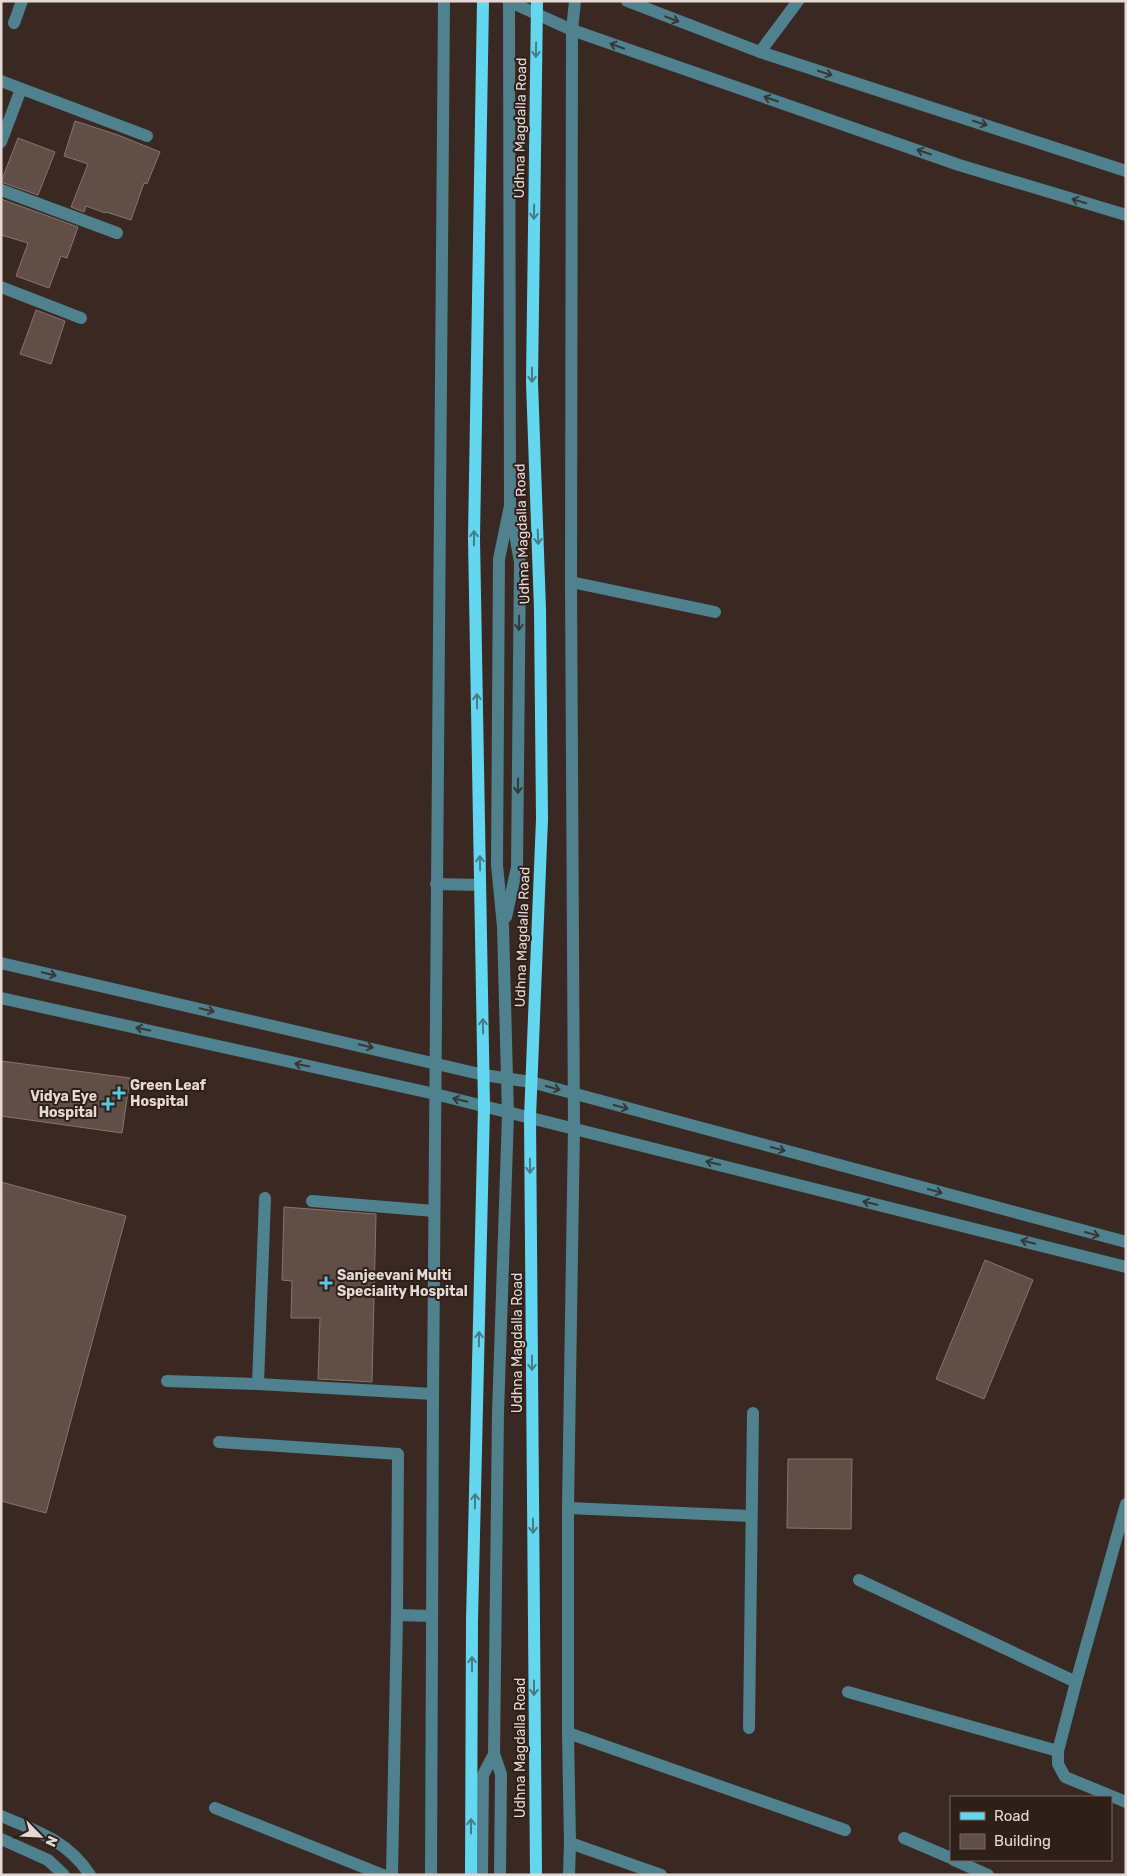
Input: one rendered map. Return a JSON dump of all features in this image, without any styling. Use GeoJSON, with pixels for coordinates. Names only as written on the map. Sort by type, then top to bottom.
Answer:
{"type":"FeatureCollection","features":[{"type":"Feature","properties":{"kind":"main road"},"geometry":{"type":"LineString","coordinates":[[471,1875],[472,1621],[484,1106],[474,538],[483,1]]}},
{"type":"Feature","properties":{"kind":"main road","name":"Udhna Magdalla Road"},"geometry":{"type":"LineString","coordinates":[[536,1875],[530,1117],[542,819],[540,609],[532,382],[537,1]]}},
{"type":"Feature","properties":{"kind":"street"},"geometry":{"type":"LineString","coordinates":[[14,22],[22,1]]}},
{"type":"Feature","properties":{"kind":"street"},"geometry":{"type":"LineString","coordinates":[[431,1875],[436,884],[444,1]]}},
{"type":"Feature","properties":{"kind":"street"},"geometry":{"type":"LineString","coordinates":[[569,1875],[568,1508],[574,1128],[571,582],[572,30],[575,1]]}},
{"type":"Feature","properties":{"kind":"street"},"geometry":{"type":"LineString","coordinates":[[627,1],[760,52],[1126,171]]}},
{"type":"Feature","properties":{"kind":"street"},"geometry":{"type":"LineString","coordinates":[[760,52],[798,1]]}},
{"type":"Feature","properties":{"kind":"street"},"geometry":{"type":"LineString","coordinates":[[503,927],[517,868],[520,562],[510,506],[509,2],[572,30],[959,165],[1126,215]]}},
{"type":"Feature","properties":{"kind":"street"},"geometry":{"type":"LineString","coordinates":[[1,81],[147,136]]}},
{"type":"Feature","properties":{"kind":"street"},"geometry":{"type":"LineString","coordinates":[[1,142],[21,89]]}},
{"type":"Feature","properties":{"kind":"street"},"geometry":{"type":"LineString","coordinates":[[1,190],[117,233]]}},
{"type":"Feature","properties":{"kind":"street"},"geometry":{"type":"LineString","coordinates":[[1,287],[81,318]]}},
{"type":"Feature","properties":{"kind":"street"},"geometry":{"type":"LineString","coordinates":[[500,1875],[501,1774],[494,1754],[498,1413],[508,1112],[503,927],[497,865],[499,559],[510,506]]}},
{"type":"Feature","properties":{"kind":"street"},"geometry":{"type":"LineString","coordinates":[[571,582],[716,612]]}},
{"type":"Feature","properties":{"kind":"street"},"geometry":{"type":"LineString","coordinates":[[436,884],[480,885]]}},
{"type":"Feature","properties":{"kind":"street"},"geometry":{"type":"LineString","coordinates":[[1,963],[484,1074],[531,1082],[1126,1242]]}},
{"type":"Feature","properties":{"kind":"street"},"geometry":{"type":"LineString","coordinates":[[1,998],[435,1094],[1126,1267]]}},
{"type":"Feature","properties":{"kind":"street"},"geometry":{"type":"LineString","coordinates":[[258,1384],[265,1198]]}},
{"type":"Feature","properties":{"kind":"street"},"geometry":{"type":"LineString","coordinates":[[312,1201],[434,1211]]}},
{"type":"Feature","properties":{"kind":"street"},"geometry":{"type":"LineString","coordinates":[[167,1381],[433,1394]]}},
{"type":"Feature","properties":{"kind":"street"},"geometry":{"type":"LineString","coordinates":[[749,1728],[753,1412]]}},
{"type":"Feature","properties":{"kind":"street"},"geometry":{"type":"LineString","coordinates":[[219,1442],[398,1454],[392,1875]]}},
{"type":"Feature","properties":{"kind":"street"},"geometry":{"type":"LineString","coordinates":[[1111,1796],[1065,1777],[1058,1764],[1058,1751],[1126,1504]]}},
{"type":"Feature","properties":{"kind":"street"},"geometry":{"type":"LineString","coordinates":[[568,1508],[752,1516]]}},
{"type":"Feature","properties":{"kind":"street"},"geometry":{"type":"LineString","coordinates":[[859,1580],[1076,1682]]}},
{"type":"Feature","properties":{"kind":"street"},"geometry":{"type":"LineString","coordinates":[[397,1615],[432,1616]]}},
{"type":"Feature","properties":{"kind":"street"},"geometry":{"type":"LineString","coordinates":[[848,1692],[1058,1751]]}},
{"type":"Feature","properties":{"kind":"street"},"geometry":{"type":"LineString","coordinates":[[568,1733],[846,1830]]}},
{"type":"Feature","properties":{"kind":"street"},"geometry":{"type":"LineString","coordinates":[[482,1875],[483,1775],[494,1754]]}},
{"type":"Feature","properties":{"kind":"street"},"geometry":{"type":"LineString","coordinates":[[1112,1796],[1126,1802]]}},
{"type":"Feature","properties":{"kind":"street"},"geometry":{"type":"LineString","coordinates":[[215,1808],[383,1875]]}},
{"type":"Feature","properties":{"kind":"street"},"geometry":{"type":"LineString","coordinates":[[1,1816],[54,1839],[64,1846],[90,1875]]}},
{"type":"Feature","properties":{"kind":"street"},"geometry":{"type":"LineString","coordinates":[[904,1838],[950,1858]]}},
{"type":"Feature","properties":{"kind":"street"},"geometry":{"type":"LineString","coordinates":[[1,1839],[48,1860],[64,1875]]}},
{"type":"Feature","properties":{"kind":"street"},"geometry":{"type":"LineString","coordinates":[[570,1843],[661,1875]]}},
{"type":"Feature","properties":{"kind":"street"},"geometry":{"type":"LineString","coordinates":[[956,1861],[988,1875]]}},
{"type":"Feature","properties":{"kind":"building"},"geometry":{"type":"Polygon","coordinates":[[[75,121],[118,135],[160,152],[147,184],[144,183],[131,220],[86,206],[84,212],[71,207],[88,164],[64,156],[75,121]]]}},
{"type":"Feature","properties":{"kind":"building"},"geometry":{"type":"Polygon","coordinates":[[[18,138],[55,152],[38,195],[1,182],[18,138]]]}},
{"type":"Feature","properties":{"kind":"building"},"geometry":{"type":"Polygon","coordinates":[[[1,199],[78,227],[67,258],[61,256],[49,288],[16,276],[28,243],[1,235],[1,199]]]}},
{"type":"Feature","properties":{"kind":"building"},"geometry":{"type":"Polygon","coordinates":[[[36,310],[65,321],[51,364],[20,354],[36,310]]]}},
{"type":"Feature","properties":{"kind":"building"},"geometry":{"type":"Polygon","coordinates":[[[1,1061],[130,1078],[122,1133],[1,1116],[1,1061]]]}},
{"type":"Feature","properties":{"kind":"building"},"geometry":{"type":"Polygon","coordinates":[[[1,1182],[126,1216],[46,1513],[1,1501],[1,1182]]]}},
{"type":"Feature","properties":{"kind":"building"},"geometry":{"type":"Polygon","coordinates":[[[284,1207],[376,1214],[372,1382],[318,1379],[320,1318],[291,1318],[292,1281],[282,1280],[284,1207]]]}},
{"type":"Feature","properties":{"kind":"building"},"geometry":{"type":"Polygon","coordinates":[[[985,1260],[1033,1280],[984,1399],[936,1379],[985,1260]]]}},
{"type":"Feature","properties":{"kind":"building"},"geometry":{"type":"Polygon","coordinates":[[[788,1459],[852,1459],[851,1529],[787,1528],[788,1459]]]}},
{"type":"Feature","properties":{"kind":"place","name":"Green Leaf Hospital"},"geometry":{"type":"Point","coordinates":[119,1093]}},
{"type":"Feature","properties":{"kind":"place","name":"Vidya Eye Hospital"},"geometry":{"type":"Point","coordinates":[108,1104]}},
{"type":"Feature","properties":{"kind":"place","name":"Sanjeevani Multi Speciality Hospital"},"geometry":{"type":"Point","coordinates":[326,1283]}}]}
